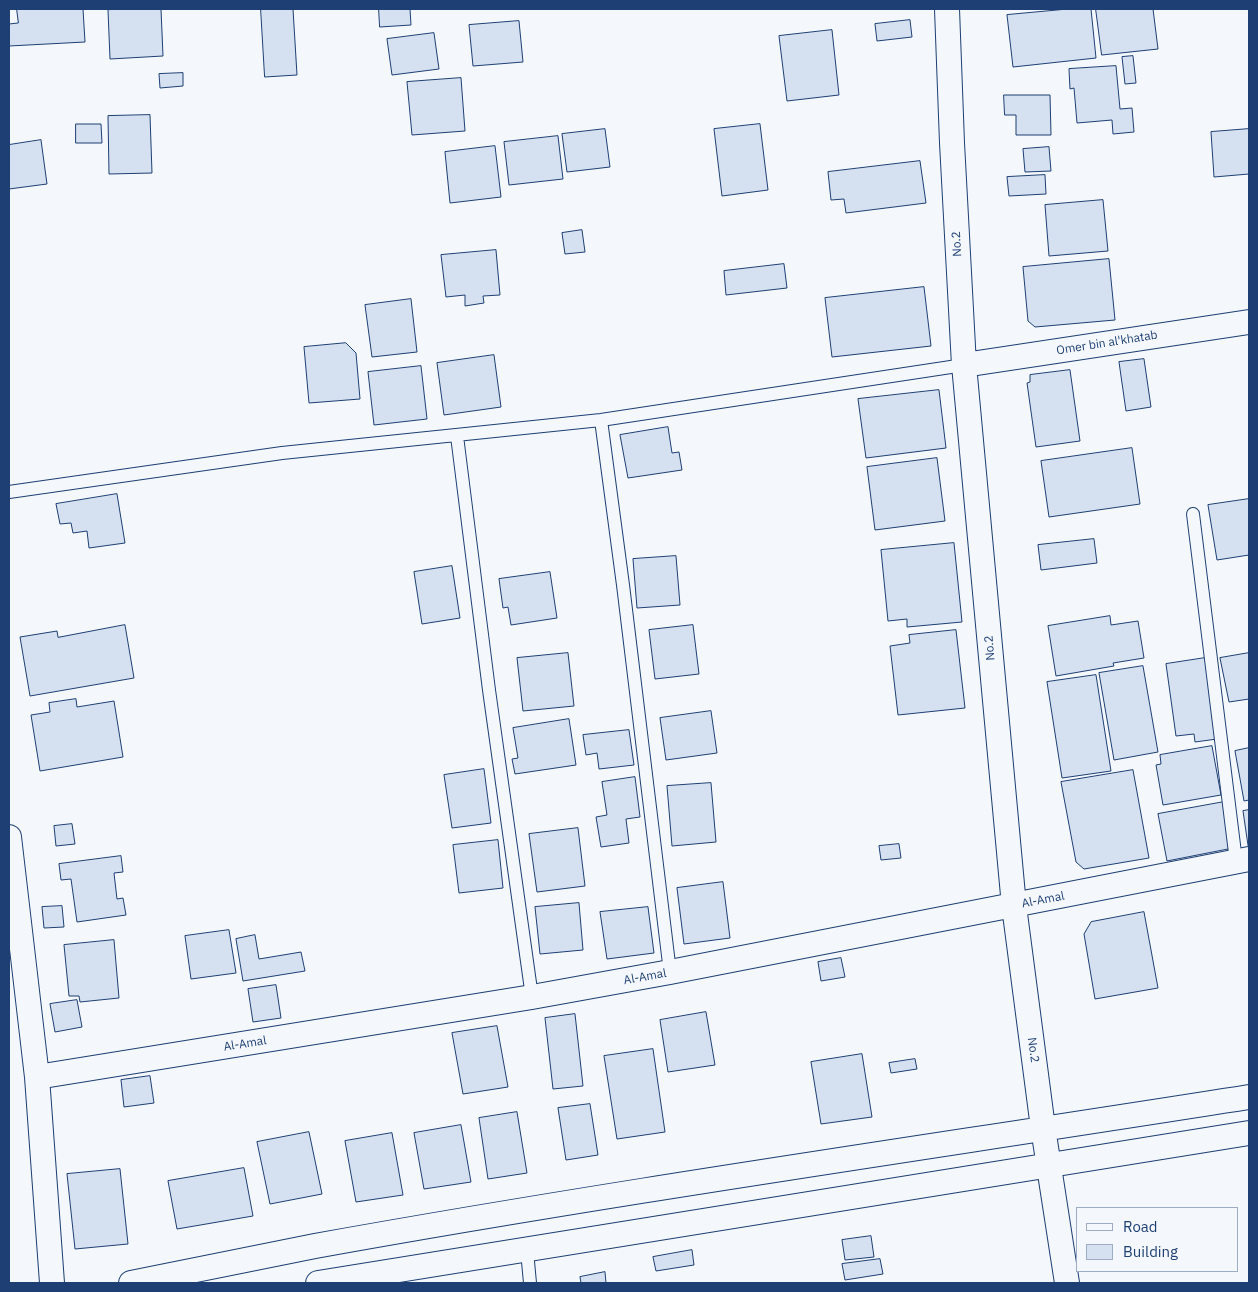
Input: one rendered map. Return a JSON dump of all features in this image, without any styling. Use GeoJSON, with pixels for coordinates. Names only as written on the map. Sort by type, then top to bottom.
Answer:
{"type":"FeatureCollection","features":[{"type":"Feature","properties":{"kind":"street","name":"No.2"},"geometry":{"type":"LineString","coordinates":[[947,9],[964,365],[1014,906],[1043,1128],[1067,1283]]}},
{"type":"Feature","properties":{"kind":"street","name":"Omer bin al'khatab"},"geometry":{"type":"LineString","coordinates":[[964,365],[1249,322]]}},
{"type":"Feature","properties":{"kind":"street"},"geometry":{"type":"LineString","coordinates":[[9,837],[38,1077],[52,1283]]}},
{"type":"Feature","properties":{"kind":"street","name":"Al-Amal"},"geometry":{"type":"LineString","coordinates":[[38,1077],[532,997],[1014,906],[1243,860]]}},
{"type":"Feature","properties":{"kind":"street"},"geometry":{"type":"LineString","coordinates":[[131,1283],[314,1247],[505,1214],[864,1155],[1249,1097]]}},
{"type":"Feature","properties":{"kind":"street"},"geometry":{"type":"LineString","coordinates":[[318,1283],[527,1251],[1249,1133]]}},
{"type":"Feature","properties":{"kind":"lane"},"geometry":{"type":"LineString","coordinates":[[9,492],[282,453],[601,420],[964,365]]}},
{"type":"Feature","properties":{"kind":"lane"},"geometry":{"type":"LineString","coordinates":[[601,420],[670,972]]}},
{"type":"Feature","properties":{"kind":"lane"},"geometry":{"type":"LineString","coordinates":[[457,436],[489,690],[532,997]]}},
{"type":"Feature","properties":{"kind":"lane"},"geometry":{"type":"LineString","coordinates":[[1193,514],[1243,860]]}},
{"type":"Feature","properties":{"kind":"lane"},"geometry":{"type":"LineString","coordinates":[[527,1251],[530,1283]]}},
{"type":"Feature","properties":{"kind":"building"},"geometry":{"type":"Polygon","coordinates":[[[17,9],[83,9],[85,42],[9,46],[9,24],[18,23],[17,9]]]}},
{"type":"Feature","properties":{"kind":"building"},"geometry":{"type":"Polygon","coordinates":[[[161,9],[163,56],[110,59],[108,10],[161,9]]]}},
{"type":"Feature","properties":{"kind":"building"},"geometry":{"type":"Polygon","coordinates":[[[261,9],[293,9],[297,75],[265,77],[261,9]]]}},
{"type":"Feature","properties":{"kind":"building"},"geometry":{"type":"Polygon","coordinates":[[[379,9],[410,9],[411,25],[380,27],[379,9]]]}},
{"type":"Feature","properties":{"kind":"building"},"geometry":{"type":"Polygon","coordinates":[[[1068,9],[1091,9],[1096,58],[1013,67],[1007,15],[1068,9]]]}},
{"type":"Feature","properties":{"kind":"building"},"geometry":{"type":"Polygon","coordinates":[[[1096,9],[1153,9],[1158,49],[1102,55],[1096,9]]]}},
{"type":"Feature","properties":{"kind":"building"},"geometry":{"type":"Polygon","coordinates":[[[910,20],[912,37],[877,41],[875,24],[910,20]]]}},
{"type":"Feature","properties":{"kind":"building"},"geometry":{"type":"Polygon","coordinates":[[[519,21],[523,62],[473,66],[469,25],[519,21]]]}},
{"type":"Feature","properties":{"kind":"building"},"geometry":{"type":"Polygon","coordinates":[[[832,30],[839,95],[787,101],[779,36],[832,30]]]}},
{"type":"Feature","properties":{"kind":"building"},"geometry":{"type":"Polygon","coordinates":[[[434,33],[439,69],[392,75],[387,39],[434,33]]]}},
{"type":"Feature","properties":{"kind":"building"},"geometry":{"type":"Polygon","coordinates":[[[1133,56],[1136,83],[1125,84],[1122,57],[1133,56]]]}},
{"type":"Feature","properties":{"kind":"building"},"geometry":{"type":"Polygon","coordinates":[[[1116,66],[1120,109],[1132,108],[1134,132],[1113,134],[1112,120],[1077,123],[1074,88],[1070,89],[1069,69],[1116,66]]]}},
{"type":"Feature","properties":{"kind":"building"},"geometry":{"type":"Polygon","coordinates":[[[183,73],[183,86],[160,88],[159,74],[183,73]]]}},
{"type":"Feature","properties":{"kind":"building"},"geometry":{"type":"Polygon","coordinates":[[[461,78],[465,131],[412,135],[407,82],[461,78]]]}},
{"type":"Feature","properties":{"kind":"building"},"geometry":{"type":"Polygon","coordinates":[[[1004,95],[1050,95],[1051,135],[1016,135],[1016,115],[1005,115],[1004,95]]]}},
{"type":"Feature","properties":{"kind":"building"},"geometry":{"type":"Polygon","coordinates":[[[150,115],[152,173],[109,174],[108,116],[150,115]]]}},
{"type":"Feature","properties":{"kind":"building"},"geometry":{"type":"Polygon","coordinates":[[[76,124],[101,124],[102,143],[76,143],[76,124]]]}},
{"type":"Feature","properties":{"kind":"building"},"geometry":{"type":"Polygon","coordinates":[[[760,124],[768,190],[722,196],[714,129],[760,124]]]}},
{"type":"Feature","properties":{"kind":"building"},"geometry":{"type":"Polygon","coordinates":[[[605,129],[610,167],[567,172],[562,134],[605,129]]]}},
{"type":"Feature","properties":{"kind":"building"},"geometry":{"type":"Polygon","coordinates":[[[1249,129],[1249,174],[1214,177],[1211,132],[1249,129]]]}},
{"type":"Feature","properties":{"kind":"building"},"geometry":{"type":"Polygon","coordinates":[[[558,136],[563,179],[509,185],[504,142],[558,136]]]}},
{"type":"Feature","properties":{"kind":"building"},"geometry":{"type":"Polygon","coordinates":[[[41,140],[47,184],[9,189],[9,145],[41,140]]]}},
{"type":"Feature","properties":{"kind":"building"},"geometry":{"type":"Polygon","coordinates":[[[495,146],[501,197],[450,203],[445,152],[495,146]]]}},
{"type":"Feature","properties":{"kind":"building"},"geometry":{"type":"Polygon","coordinates":[[[1049,147],[1051,171],[1025,172],[1023,149],[1049,147]]]}},
{"type":"Feature","properties":{"kind":"building"},"geometry":{"type":"Polygon","coordinates":[[[920,161],[926,203],[846,213],[844,199],[831,200],[828,172],[920,161]]]}},
{"type":"Feature","properties":{"kind":"building"},"geometry":{"type":"Polygon","coordinates":[[[1045,175],[1046,194],[1009,196],[1007,177],[1045,175]]]}},
{"type":"Feature","properties":{"kind":"building"},"geometry":{"type":"Polygon","coordinates":[[[1103,200],[1108,251],[1049,256],[1045,205],[1103,200]]]}},
{"type":"Feature","properties":{"kind":"building"},"geometry":{"type":"Polygon","coordinates":[[[582,230],[585,252],[565,254],[562,233],[582,230]]]}},
{"type":"Feature","properties":{"kind":"building"},"geometry":{"type":"Polygon","coordinates":[[[496,250],[500,295],[483,296],[484,303],[465,306],[465,295],[446,297],[441,255],[496,250]]]}},
{"type":"Feature","properties":{"kind":"building"},"geometry":{"type":"Polygon","coordinates":[[[1109,259],[1115,320],[1035,327],[1028,321],[1023,267],[1109,259]]]}},
{"type":"Feature","properties":{"kind":"building"},"geometry":{"type":"Polygon","coordinates":[[[784,264],[787,288],[726,295],[724,271],[784,264]]]}},
{"type":"Feature","properties":{"kind":"building"},"geometry":{"type":"Polygon","coordinates":[[[924,287],[931,346],[832,357],[825,298],[924,287]]]}},
{"type":"Feature","properties":{"kind":"building"},"geometry":{"type":"Polygon","coordinates":[[[411,299],[417,352],[372,357],[365,305],[411,299]]]}},
{"type":"Feature","properties":{"kind":"building"},"geometry":{"type":"Polygon","coordinates":[[[346,343],[356,353],[360,399],[309,403],[304,347],[346,343]]]}},
{"type":"Feature","properties":{"kind":"building"},"geometry":{"type":"Polygon","coordinates":[[[494,355],[501,407],[444,415],[437,363],[494,355]]]}},
{"type":"Feature","properties":{"kind":"building"},"geometry":{"type":"Polygon","coordinates":[[[1144,359],[1151,407],[1126,411],[1119,362],[1144,359]]]}},
{"type":"Feature","properties":{"kind":"building"},"geometry":{"type":"Polygon","coordinates":[[[421,366],[427,419],[374,425],[368,372],[421,366]]]}},
{"type":"Feature","properties":{"kind":"building"},"geometry":{"type":"Polygon","coordinates":[[[1070,370],[1080,441],[1036,447],[1027,383],[1030,382],[1030,375],[1070,370]]]}},
{"type":"Feature","properties":{"kind":"building"},"geometry":{"type":"Polygon","coordinates":[[[939,390],[946,448],[866,458],[858,399],[939,390]]]}},
{"type":"Feature","properties":{"kind":"building"},"geometry":{"type":"Polygon","coordinates":[[[668,427],[672,453],[679,452],[682,470],[628,478],[620,435],[668,427]]]}},
{"type":"Feature","properties":{"kind":"building"},"geometry":{"type":"Polygon","coordinates":[[[1132,448],[1140,504],[1049,517],[1041,461],[1132,448]]]}},
{"type":"Feature","properties":{"kind":"building"},"geometry":{"type":"Polygon","coordinates":[[[937,458],[945,521],[875,530],[867,467],[937,458]]]}},
{"type":"Feature","properties":{"kind":"building"},"geometry":{"type":"Polygon","coordinates":[[[117,494],[125,543],[89,548],[87,531],[73,533],[71,523],[60,524],[56,504],[117,494]]]}},
{"type":"Feature","properties":{"kind":"building"},"geometry":{"type":"Polygon","coordinates":[[[1249,499],[1249,555],[1217,560],[1208,505],[1249,499]]]}},
{"type":"Feature","properties":{"kind":"building"},"geometry":{"type":"Polygon","coordinates":[[[1094,539],[1097,563],[1041,570],[1038,545],[1094,539]]]}},
{"type":"Feature","properties":{"kind":"building"},"geometry":{"type":"Polygon","coordinates":[[[954,543],[962,622],[907,627],[907,619],[888,621],[881,550],[954,543]]]}},
{"type":"Feature","properties":{"kind":"building"},"geometry":{"type":"Polygon","coordinates":[[[676,556],[680,605],[637,608],[633,559],[676,556]]]}},
{"type":"Feature","properties":{"kind":"building"},"geometry":{"type":"Polygon","coordinates":[[[452,566],[460,618],[422,624],[414,572],[452,566]]]}},
{"type":"Feature","properties":{"kind":"building"},"geometry":{"type":"Polygon","coordinates":[[[550,572],[557,618],[511,625],[508,607],[503,608],[499,579],[550,572]]]}},
{"type":"Feature","properties":{"kind":"building"},"geometry":{"type":"Polygon","coordinates":[[[1110,616],[1111,625],[1138,621],[1144,658],[1113,663],[1114,666],[1056,676],[1048,626],[1110,616]]]}},
{"type":"Feature","properties":{"kind":"building"},"geometry":{"type":"Polygon","coordinates":[[[125,625],[134,678],[30,696],[20,637],[57,631],[58,637],[125,625]]]}},
{"type":"Feature","properties":{"kind":"building"},"geometry":{"type":"Polygon","coordinates":[[[693,625],[699,674],[655,679],[649,630],[693,625]]]}},
{"type":"Feature","properties":{"kind":"building"},"geometry":{"type":"Polygon","coordinates":[[[956,630],[965,708],[898,715],[890,646],[910,643],[909,635],[956,630]]]}},
{"type":"Feature","properties":{"kind":"building"},"geometry":{"type":"Polygon","coordinates":[[[568,653],[574,706],[523,711],[517,658],[568,653]]]}},
{"type":"Feature","properties":{"kind":"building"},"geometry":{"type":"Polygon","coordinates":[[[1249,653],[1249,699],[1229,702],[1220,658],[1249,653]]]}},
{"type":"Feature","properties":{"kind":"building"},"geometry":{"type":"Polygon","coordinates":[[[1205,658],[1217,739],[1195,742],[1194,734],[1176,736],[1166,664],[1205,658]]]}},
{"type":"Feature","properties":{"kind":"building"},"geometry":{"type":"Polygon","coordinates":[[[1143,666],[1158,752],[1114,760],[1099,673],[1143,666]]]}},
{"type":"Feature","properties":{"kind":"building"},"geometry":{"type":"Polygon","coordinates":[[[1096,675],[1111,771],[1062,778],[1047,682],[1096,675]]]}},
{"type":"Feature","properties":{"kind":"building"},"geometry":{"type":"Polygon","coordinates":[[[76,699],[77,707],[114,701],[123,757],[40,771],[31,715],[50,712],[49,703],[76,699]]]}},
{"type":"Feature","properties":{"kind":"building"},"geometry":{"type":"Polygon","coordinates":[[[711,711],[717,753],[666,760],[660,718],[711,711]]]}},
{"type":"Feature","properties":{"kind":"building"},"geometry":{"type":"Polygon","coordinates":[[[569,719],[576,765],[515,774],[512,759],[518,758],[513,728],[569,719]]]}},
{"type":"Feature","properties":{"kind":"building"},"geometry":{"type":"Polygon","coordinates":[[[629,730],[634,765],[599,769],[597,753],[586,755],[583,735],[629,730]]]}},
{"type":"Feature","properties":{"kind":"building"},"geometry":{"type":"Polygon","coordinates":[[[1212,746],[1221,795],[1163,805],[1156,765],[1161,764],[1160,755],[1212,746]]]}},
{"type":"Feature","properties":{"kind":"building"},"geometry":{"type":"Polygon","coordinates":[[[1249,748],[1249,800],[1244,801],[1235,751],[1249,748]]]}},
{"type":"Feature","properties":{"kind":"building"},"geometry":{"type":"Polygon","coordinates":[[[484,769],[491,823],[452,828],[444,775],[484,769]]]}},
{"type":"Feature","properties":{"kind":"building"},"geometry":{"type":"Polygon","coordinates":[[[1133,770],[1149,858],[1084,869],[1076,862],[1061,782],[1133,770]]]}},
{"type":"Feature","properties":{"kind":"building"},"geometry":{"type":"Polygon","coordinates":[[[635,777],[640,817],[626,819],[629,843],[601,847],[596,817],[607,815],[602,782],[635,777]]]}},
{"type":"Feature","properties":{"kind":"building"},"geometry":{"type":"Polygon","coordinates":[[[711,783],[716,842],[672,846],[667,786],[711,783]]]}},
{"type":"Feature","properties":{"kind":"building"},"geometry":{"type":"Polygon","coordinates":[[[1224,802],[1233,848],[1167,861],[1158,814],[1224,802]]]}},
{"type":"Feature","properties":{"kind":"building"},"geometry":{"type":"Polygon","coordinates":[[[1249,810],[1249,852],[1243,811],[1249,810]]]}},
{"type":"Feature","properties":{"kind":"building"},"geometry":{"type":"Polygon","coordinates":[[[72,824],[75,844],[56,846],[54,826],[72,824]]]}},
{"type":"Feature","properties":{"kind":"building"},"geometry":{"type":"Polygon","coordinates":[[[578,828],[585,886],[537,892],[529,834],[578,828]]]}},
{"type":"Feature","properties":{"kind":"building"},"geometry":{"type":"Polygon","coordinates":[[[498,840],[503,888],[459,893],[453,845],[498,840]]]}},
{"type":"Feature","properties":{"kind":"building"},"geometry":{"type":"Polygon","coordinates":[[[899,844],[901,858],[881,860],[879,846],[899,844]]]}},
{"type":"Feature","properties":{"kind":"building"},"geometry":{"type":"Polygon","coordinates":[[[121,856],[123,872],[114,873],[117,899],[123,898],[126,915],[77,922],[71,879],[61,880],[59,864],[121,856]]]}},
{"type":"Feature","properties":{"kind":"building"},"geometry":{"type":"Polygon","coordinates":[[[723,882],[730,938],[684,944],[677,888],[723,882]]]}},
{"type":"Feature","properties":{"kind":"building"},"geometry":{"type":"Polygon","coordinates":[[[579,903],[583,950],[540,954],[535,907],[579,903]]]}},
{"type":"Feature","properties":{"kind":"building"},"geometry":{"type":"Polygon","coordinates":[[[62,906],[64,927],[44,928],[42,907],[62,906]]]}},
{"type":"Feature","properties":{"kind":"building"},"geometry":{"type":"Polygon","coordinates":[[[648,907],[654,953],[607,959],[600,912],[648,907]]]}},
{"type":"Feature","properties":{"kind":"building"},"geometry":{"type":"Polygon","coordinates":[[[1144,912],[1158,988],[1095,999],[1084,934],[1091,922],[1144,912]]]}},
{"type":"Feature","properties":{"kind":"building"},"geometry":{"type":"Polygon","coordinates":[[[229,930],[236,973],[191,979],[185,936],[229,930]]]}},
{"type":"Feature","properties":{"kind":"building"},"geometry":{"type":"Polygon","coordinates":[[[255,935],[259,959],[301,952],[305,971],[243,981],[236,939],[255,935]]]}},
{"type":"Feature","properties":{"kind":"building"},"geometry":{"type":"Polygon","coordinates":[[[114,940],[119,998],[80,1002],[79,996],[69,996],[64,945],[114,940]]]}},
{"type":"Feature","properties":{"kind":"building"},"geometry":{"type":"Polygon","coordinates":[[[841,958],[845,977],[821,981],[818,962],[841,958]]]}},
{"type":"Feature","properties":{"kind":"building"},"geometry":{"type":"Polygon","coordinates":[[[276,985],[281,1018],[253,1022],[248,989],[276,985]]]}},
{"type":"Feature","properties":{"kind":"building"},"geometry":{"type":"Polygon","coordinates":[[[77,1000],[82,1027],[55,1032],[50,1004],[77,1000]]]}},
{"type":"Feature","properties":{"kind":"building"},"geometry":{"type":"Polygon","coordinates":[[[706,1012],[715,1065],[668,1072],[660,1020],[706,1012]]]}},
{"type":"Feature","properties":{"kind":"building"},"geometry":{"type":"Polygon","coordinates":[[[575,1014],[583,1086],[553,1089],[545,1018],[575,1014]]]}},
{"type":"Feature","properties":{"kind":"building"},"geometry":{"type":"Polygon","coordinates":[[[497,1026],[508,1087],[463,1094],[452,1033],[497,1026]]]}},
{"type":"Feature","properties":{"kind":"building"},"geometry":{"type":"Polygon","coordinates":[[[653,1049],[665,1132],[617,1139],[604,1056],[653,1049]]]}},
{"type":"Feature","properties":{"kind":"building"},"geometry":{"type":"Polygon","coordinates":[[[862,1054],[872,1117],[821,1124],[811,1062],[862,1054]]]}},
{"type":"Feature","properties":{"kind":"building"},"geometry":{"type":"Polygon","coordinates":[[[915,1059],[917,1069],[891,1073],[889,1063],[915,1059]]]}},
{"type":"Feature","properties":{"kind":"building"},"geometry":{"type":"Polygon","coordinates":[[[150,1076],[154,1103],[124,1107],[121,1080],[150,1076]]]}},
{"type":"Feature","properties":{"kind":"building"},"geometry":{"type":"Polygon","coordinates":[[[590,1104],[598,1155],[566,1160],[558,1108],[590,1104]]]}},
{"type":"Feature","properties":{"kind":"building"},"geometry":{"type":"Polygon","coordinates":[[[517,1112],[527,1173],[488,1179],[479,1118],[517,1112]]]}},
{"type":"Feature","properties":{"kind":"building"},"geometry":{"type":"Polygon","coordinates":[[[461,1125],[471,1182],[424,1189],[414,1133],[461,1125]]]}},
{"type":"Feature","properties":{"kind":"building"},"geometry":{"type":"Polygon","coordinates":[[[309,1132],[322,1194],[270,1204],[257,1142],[309,1132]]]}},
{"type":"Feature","properties":{"kind":"building"},"geometry":{"type":"Polygon","coordinates":[[[392,1133],[403,1195],[356,1202],[345,1141],[392,1133]]]}},
{"type":"Feature","properties":{"kind":"building"},"geometry":{"type":"Polygon","coordinates":[[[244,1168],[253,1216],[177,1229],[168,1181],[244,1168]]]}},
{"type":"Feature","properties":{"kind":"building"},"geometry":{"type":"Polygon","coordinates":[[[120,1169],[128,1244],[75,1249],[67,1174],[120,1169]]]}},
{"type":"Feature","properties":{"kind":"building"},"geometry":{"type":"Polygon","coordinates":[[[871,1236],[874,1257],[845,1260],[842,1240],[871,1236]]]}},
{"type":"Feature","properties":{"kind":"building"},"geometry":{"type":"Polygon","coordinates":[[[692,1250],[694,1265],[656,1271],[653,1257],[692,1250]]]}},
{"type":"Feature","properties":{"kind":"building"},"geometry":{"type":"Polygon","coordinates":[[[880,1259],[883,1274],[845,1280],[842,1264],[880,1259]]]}},
{"type":"Feature","properties":{"kind":"building"},"geometry":{"type":"Polygon","coordinates":[[[605,1272],[606,1283],[581,1283],[580,1277],[605,1272]]]}}]}
